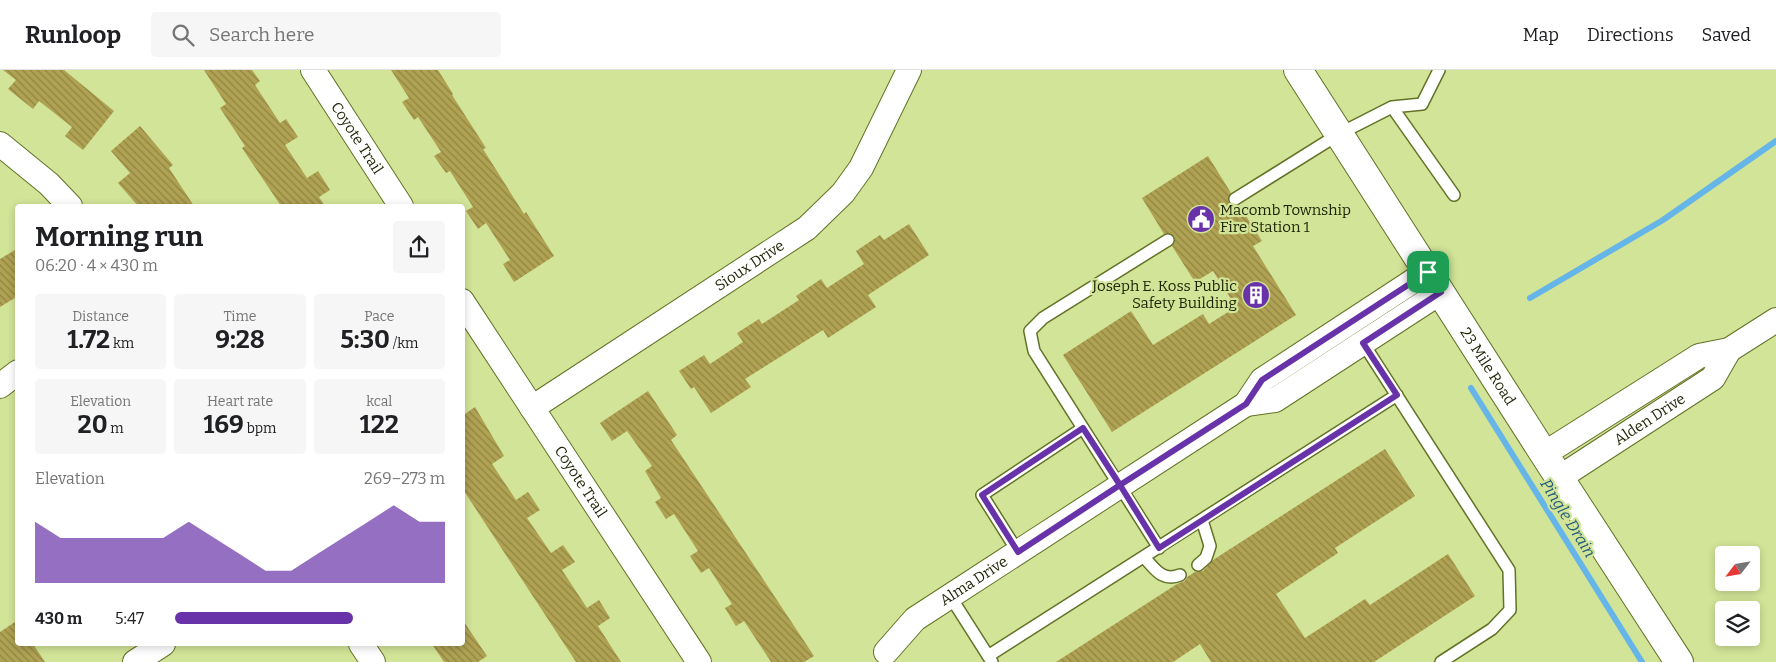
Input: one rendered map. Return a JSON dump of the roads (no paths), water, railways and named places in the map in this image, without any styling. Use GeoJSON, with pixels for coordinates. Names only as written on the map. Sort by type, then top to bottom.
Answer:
{"type":"FeatureCollection","features":[{"type":"Feature","properties":{"kind":"main road","name":"23 Mile Road"},"geometry":{"type":"LineString","coordinates":[[1298,70],[1679,662]]}},
{"type":"Feature","properties":{"kind":"street","name":"Coyote Trail"},"geometry":{"type":"LineString","coordinates":[[313,70],[400,204]]}},
{"type":"Feature","properties":{"kind":"street","name":"Sioux Drive"},"geometry":{"type":"LineString","coordinates":[[532,408],[807,228],[843,193],[861,168],[909,70]]}},
{"type":"Feature","properties":{"kind":"street"},"geometry":{"type":"LineString","coordinates":[[0,144],[49,184],[68,204]]}},
{"type":"Feature","properties":{"kind":"street","name":"Alma Drive"},"geometry":{"type":"LineString","coordinates":[[886,652],[915,619],[1246,404],[1275,400],[1350,340],[1434,282]]}},
{"type":"Feature","properties":{"kind":"street","name":"Coyote Trail"},"geometry":{"type":"LineString","coordinates":[[465,306],[698,662]]}},
{"type":"Feature","properties":{"kind":"street","name":"Alden Drive"},"geometry":{"type":"LineString","coordinates":[[1544,454],[1699,356],[1729,350],[1776,320]]}},
{"type":"Feature","properties":{"kind":"street","name":"Alden Drive"},"geometry":{"type":"LineString","coordinates":[[1559,478],[1713,378],[1729,350]]}},
{"type":"Feature","properties":{"kind":"street"},"geometry":{"type":"LineString","coordinates":[[0,386],[15,374]]}},
{"type":"Feature","properties":{"kind":"street"},"geometry":{"type":"LineString","coordinates":[[135,662],[160,646]]}},
{"type":"Feature","properties":{"kind":"street"},"geometry":{"type":"LineString","coordinates":[[361,646],[372,662]]}},
{"type":"Feature","properties":{"kind":"lane"},"geometry":{"type":"LineString","coordinates":[[1235,199],[1339,134],[1392,107],[1422,104],[1439,70]]}},
{"type":"Feature","properties":{"kind":"lane"},"geometry":{"type":"LineString","coordinates":[[1392,107],[1454,195]]}},
{"type":"Feature","properties":{"kind":"lane"},"geometry":{"type":"LineString","coordinates":[[1159,548],[1034,351],[1030,331],[1043,318],[1168,240]]}},
{"type":"Feature","properties":{"kind":"lane"},"geometry":{"type":"LineString","coordinates":[[1350,340],[1397,395],[1510,570],[1510,610],[1492,629],[1441,662]]}},
{"type":"Feature","properties":{"kind":"lane"},"geometry":{"type":"LineString","coordinates":[[950,596],[990,659],[1144,557],[1397,395]]}},
{"type":"Feature","properties":{"kind":"lane"},"geometry":{"type":"LineString","coordinates":[[1018,552],[982,495],[1083,428]]}},
{"type":"Feature","properties":{"kind":"lane"},"geometry":{"type":"LineString","coordinates":[[1198,565],[1206,558],[1210,546],[1202,520]]}},
{"type":"Feature","properties":{"kind":"lane"},"geometry":{"type":"LineString","coordinates":[[1144,557],[1160,574],[1172,578],[1180,575]]}},
{"type":"Feature","properties":{"kind":"waterway","name":"Pingle Drain"},"geometry":{"type":"LineString","coordinates":[[1530,298],[1663,220],[1776,141]]}},
{"type":"Feature","properties":{"kind":"waterway","name":"Pingle Drain"},"geometry":{"type":"LineString","coordinates":[[1471,388],[1642,662]]}},
{"type":"Feature","properties":{"kind":"place","name":"Macomb Township Fire Station 1"},"geometry":{"type":"Point","coordinates":[1201,219]}},
{"type":"Feature","properties":{"kind":"place","name":"Joseph E. Koss Public Safety Building"},"geometry":{"type":"Point","coordinates":[1256,295]}}]}
